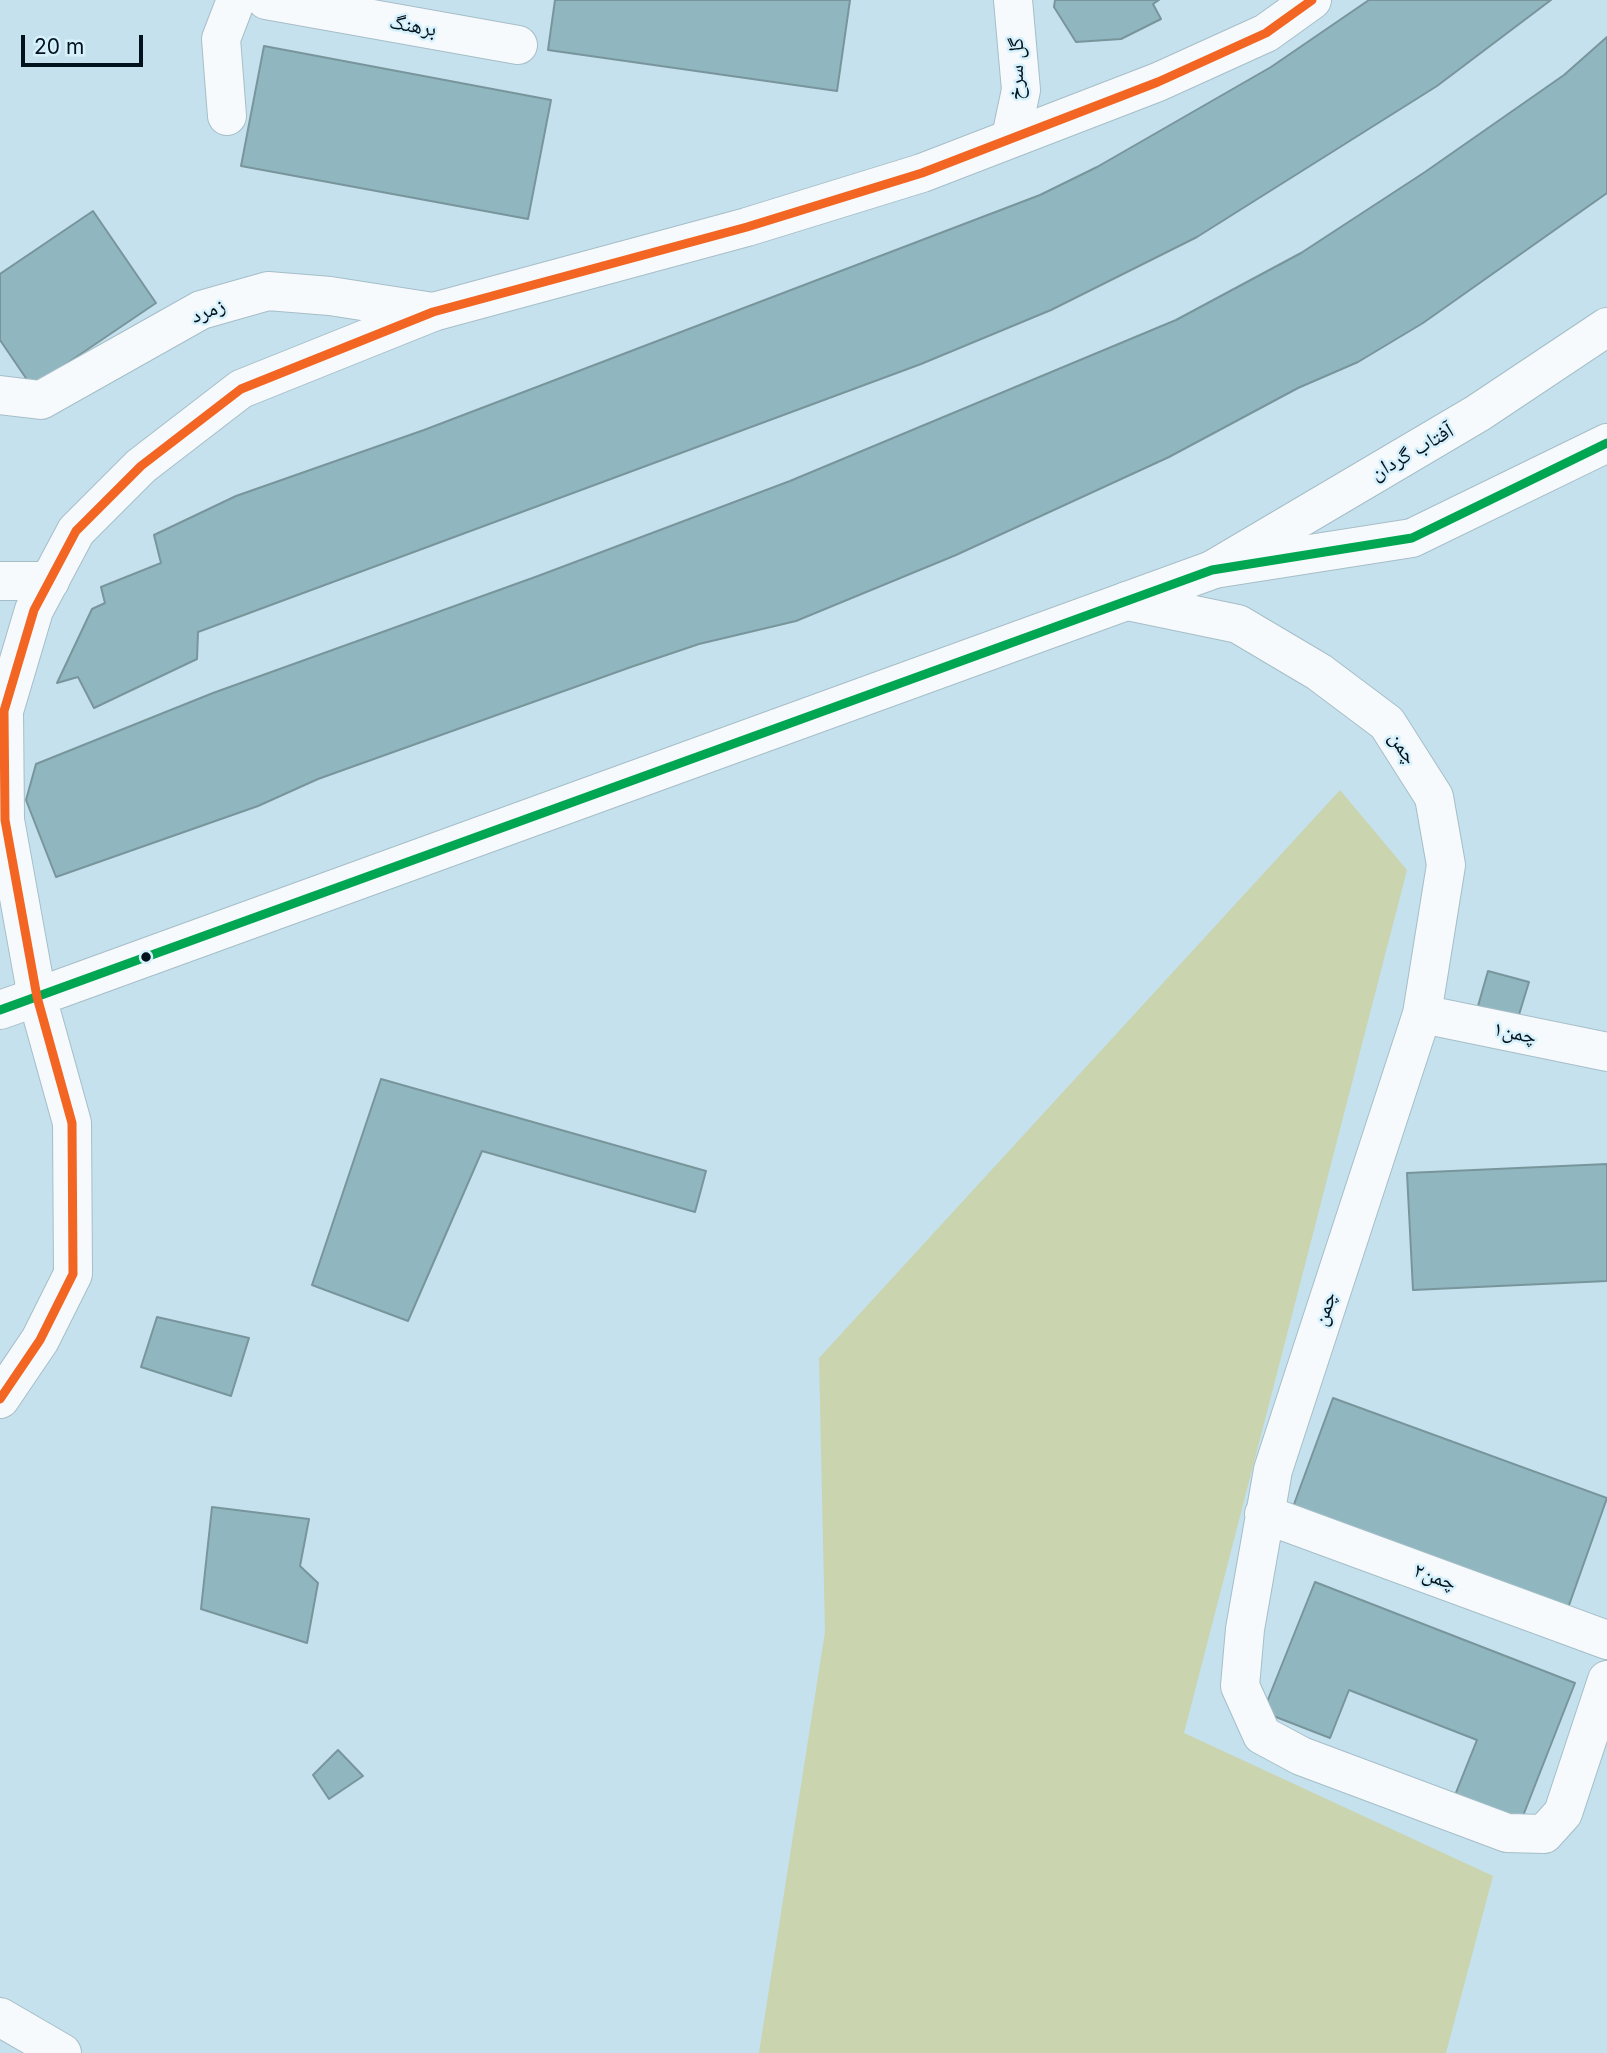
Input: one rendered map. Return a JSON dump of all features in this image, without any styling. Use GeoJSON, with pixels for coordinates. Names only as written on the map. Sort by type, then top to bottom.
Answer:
{"type":"FeatureCollection","features":[{"type":"Feature","properties":{"kind":"main road"},"geometry":{"type":"LineString","coordinates":[[227,116],[221,39],[236,0]]}},
{"type":"Feature","properties":{"kind":"main road","name":"برهنگ"},"geometry":{"type":"LineString","coordinates":[[266,0],[518,46]]}},
{"type":"Feature","properties":{"kind":"main road","name":"گل سرخ"},"geometry":{"type":"LineString","coordinates":[[1011,137],[1021,90],[1013,0]]}},
{"type":"Feature","properties":{"kind":"main road"},"geometry":{"type":"LineString","coordinates":[[0,1399],[40,1340],[74,1274],[72,1123],[37,997],[5,820],[2,775],[4,711],[34,610],[76,531],[141,466],[241,389],[433,312],[855,195],[922,173],[1158,82],[1266,33],[1312,0]]}},
{"type":"Feature","properties":{"kind":"main road","name":"زمرد"},"geometry":{"type":"LineString","coordinates":[[0,395],[41,400],[201,310],[268,291],[330,296],[433,312]]}},
{"type":"Feature","properties":{"kind":"main road","name":"آفتاب گردان"},"geometry":{"type":"LineString","coordinates":[[1212,570],[1478,413],[1607,327]]}},
{"type":"Feature","properties":{"kind":"main road"},"geometry":{"type":"LineString","coordinates":[[0,1010],[1212,570],[1412,538],[1607,443]]}},
{"type":"Feature","properties":{"kind":"main road"},"geometry":{"type":"LineString","coordinates":[[0,581],[50,581]]}},
{"type":"Feature","properties":{"kind":"main road","name":"چمن"},"geometry":{"type":"LineString","coordinates":[[1127,601],[1238,624],[1319,671],[1387,723],[1434,797],[1446,865],[1422,1014],[1273,1470],[1245,1629],[1240,1686],[1262,1735],[1301,1756],[1507,1833],[1544,1834],[1563,1813],[1607,1680]]}},
{"type":"Feature","properties":{"kind":"main road","name":"چمن۱"},"geometry":{"type":"LineString","coordinates":[[1422,1014],[1607,1052]]}},
{"type":"Feature","properties":{"kind":"main road","name":"چمن۲"},"geometry":{"type":"LineString","coordinates":[[1264,1514],[1607,1640]]}},
{"type":"Feature","properties":{"kind":"main road"},"geometry":{"type":"LineString","coordinates":[[0,2017],[62,2053]]}},
{"type":"Feature","properties":{"kind":"green space"},"geometry":{"type":"Polygon","coordinates":[[[1340,790],[1407,870],[1184,1733],[1493,1876],[1446,2053],[759,2053],[825,1632],[819,1358],[1340,790]]]}},
{"type":"Feature","properties":{"kind":"building"},"geometry":{"type":"Polygon","coordinates":[[[555,0],[850,0],[837,91],[548,50],[555,0]]]}},
{"type":"Feature","properties":{"kind":"building"},"geometry":{"type":"Polygon","coordinates":[[[1055,0],[1159,0],[1153,4],[1161,19],[1121,39],[1076,42],[1054,7],[1055,0]]]}},
{"type":"Feature","properties":{"kind":"building"},"geometry":{"type":"Polygon","coordinates":[[[1369,0],[1551,0],[1437,86],[1197,237],[1051,310],[921,364],[198,632],[197,659],[94,708],[78,677],[57,683],[92,609],[105,603],[101,587],[161,563],[154,535],[236,496],[424,430],[1040,195],[1097,167],[1271,67],[1369,0]]]}},
{"type":"Feature","properties":{"kind":"building"},"geometry":{"type":"Polygon","coordinates":[[[1607,37],[1607,193],[1423,323],[1358,362],[1298,388],[1169,457],[956,555],[796,621],[699,644],[631,667],[318,779],[258,806],[56,877],[26,800],[36,764],[213,693],[538,576],[790,481],[1176,320],[1301,253],[1425,172],[1564,75],[1607,37]]]}},
{"type":"Feature","properties":{"kind":"building"},"geometry":{"type":"Polygon","coordinates":[[[264,46],[551,100],[528,219],[241,166],[264,46]]]}},
{"type":"Feature","properties":{"kind":"building"},"geometry":{"type":"Polygon","coordinates":[[[93,211],[156,303],[32,387],[0,340],[0,274],[93,211]]]}},
{"type":"Feature","properties":{"kind":"building"},"geometry":{"type":"Polygon","coordinates":[[[1488,971],[1529,982],[1518,1018],[1478,1006],[1488,971]]]}},
{"type":"Feature","properties":{"kind":"building"},"geometry":{"type":"Polygon","coordinates":[[[381,1079],[706,1171],[695,1212],[482,1151],[408,1321],[312,1285],[381,1079]]]}},
{"type":"Feature","properties":{"kind":"building"},"geometry":{"type":"Polygon","coordinates":[[[1607,1164],[1607,1281],[1413,1290],[1407,1173],[1607,1164]]]}},
{"type":"Feature","properties":{"kind":"building"},"geometry":{"type":"Polygon","coordinates":[[[157,1317],[249,1338],[231,1396],[141,1367],[157,1317]]]}},
{"type":"Feature","properties":{"kind":"building"},"geometry":{"type":"Polygon","coordinates":[[[1333,1398],[1607,1498],[1568,1608],[1293,1507],[1333,1398]]]}},
{"type":"Feature","properties":{"kind":"building"},"geometry":{"type":"Polygon","coordinates":[[[212,1507],[309,1519],[300,1566],[318,1583],[307,1643],[201,1609],[212,1507]]]}},
{"type":"Feature","properties":{"kind":"building"},"geometry":{"type":"Polygon","coordinates":[[[1315,1582],[1575,1683],[1521,1821],[1455,1795],[1477,1740],[1349,1690],[1330,1738],[1263,1712],[1315,1582]]]}},
{"type":"Feature","properties":{"kind":"building"},"geometry":{"type":"Polygon","coordinates":[[[338,1750],[363,1776],[329,1799],[313,1775],[338,1750]]]}},
{"type":"Feature","properties":{"kind":"transit line"},"geometry":{"type":"LineString","coordinates":[[0,1399],[40,1340],[73,1274],[72,1123],[37,997],[5,820],[4,711],[34,610],[76,531],[141,466],[241,389],[433,312],[747,227],[922,173],[1158,82],[1266,33],[1312,0]]}},
{"type":"Feature","properties":{"kind":"transit line"},"geometry":{"type":"LineString","coordinates":[[0,1010],[1212,570],[1412,538],[1607,443]]}}]}
